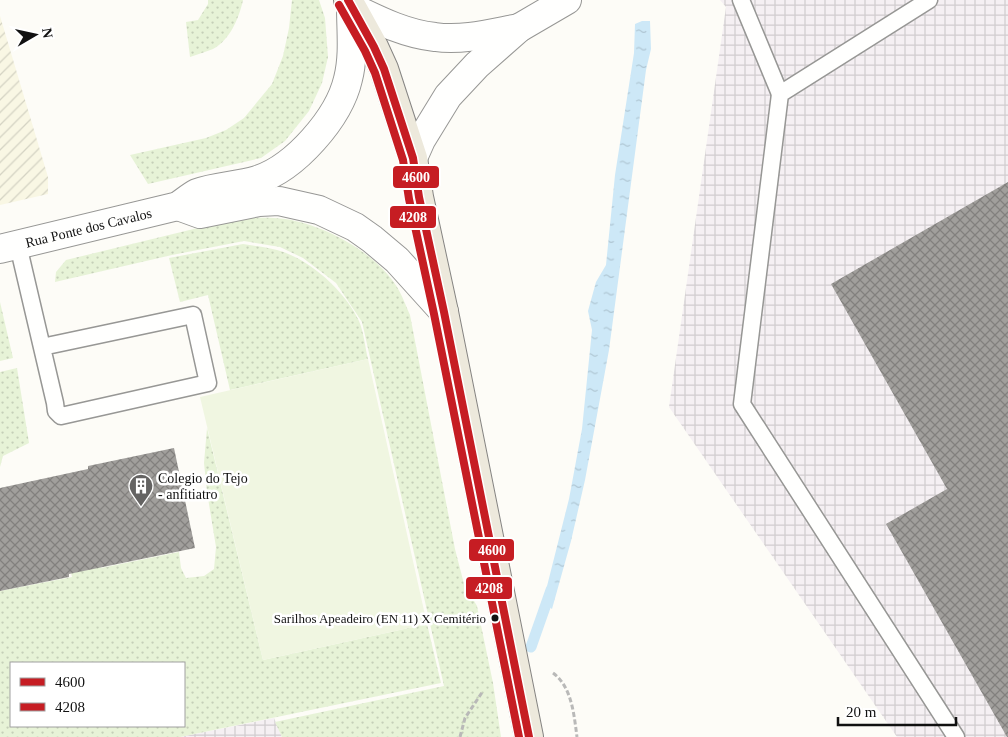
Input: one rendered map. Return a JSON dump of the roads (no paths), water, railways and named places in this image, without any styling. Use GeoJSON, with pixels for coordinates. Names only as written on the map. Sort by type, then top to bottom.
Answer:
{"type":"FeatureCollection","features":[{"type":"Feature","properties":{"kind":"main road"},"geometry":{"type":"LineString","coordinates":[[350,4],[384,69],[413,158],[419,197],[444,312],[529,737]]}},
{"type":"Feature","properties":{"kind":"street"},"geometry":{"type":"LineString","coordinates":[[413,158],[421,140],[448,96],[477,65],[519,28],[567,0]]}},
{"type":"Feature","properties":{"kind":"street"},"geometry":{"type":"LineString","coordinates":[[350,4],[402,30],[436,38],[469,37],[519,28]]}},
{"type":"Feature","properties":{"kind":"street","name":"Rua Ponte dos Cavalos"},"geometry":{"type":"LineString","coordinates":[[9,247],[178,206],[197,194],[258,180],[279,170],[309,145],[328,121],[348,81],[352,57],[350,4]]}},
{"type":"Feature","properties":{"kind":"street"},"geometry":{"type":"LineString","coordinates":[[178,206],[200,214],[259,202],[279,201],[319,210],[355,227],[372,239],[397,260],[444,312]]}},
{"type":"Feature","properties":{"kind":"lane"},"geometry":{"type":"LineString","coordinates":[[741,0],[780,94],[742,404],[956,737]]}},
{"type":"Feature","properties":{"kind":"lane"},"geometry":{"type":"LineString","coordinates":[[780,94],[929,0]]}},
{"type":"Feature","properties":{"kind":"lane"},"geometry":{"type":"LineString","coordinates":[[9,247],[42,347],[56,411],[61,416],[208,383],[193,315],[42,347]]}},
{"type":"Feature","properties":{"kind":"water"},"geometry":{"type":"Polygon","coordinates":[[[642,21],[650,21],[651,49],[646,70],[609,350],[585,480],[571,541],[552,609],[543,602],[569,499],[582,429],[592,330],[588,311],[596,282],[606,265],[615,175],[634,53],[635,24],[642,21]]]}},
{"type":"Feature","properties":{"kind":"waterway"},"geometry":{"type":"LineString","coordinates":[[531,647],[551,590]]}},
{"type":"Feature","properties":{"kind":"place","name":"Colegio do Tejo - anfitiatro"},"geometry":{"type":"Point","coordinates":[141,507]}},
{"type":"Feature","properties":{"kind":"place","name":"Sarilhos Apeadeiro (EN 11) X Cemitério"},"geometry":{"type":"Point","coordinates":[495,618]}}]}
